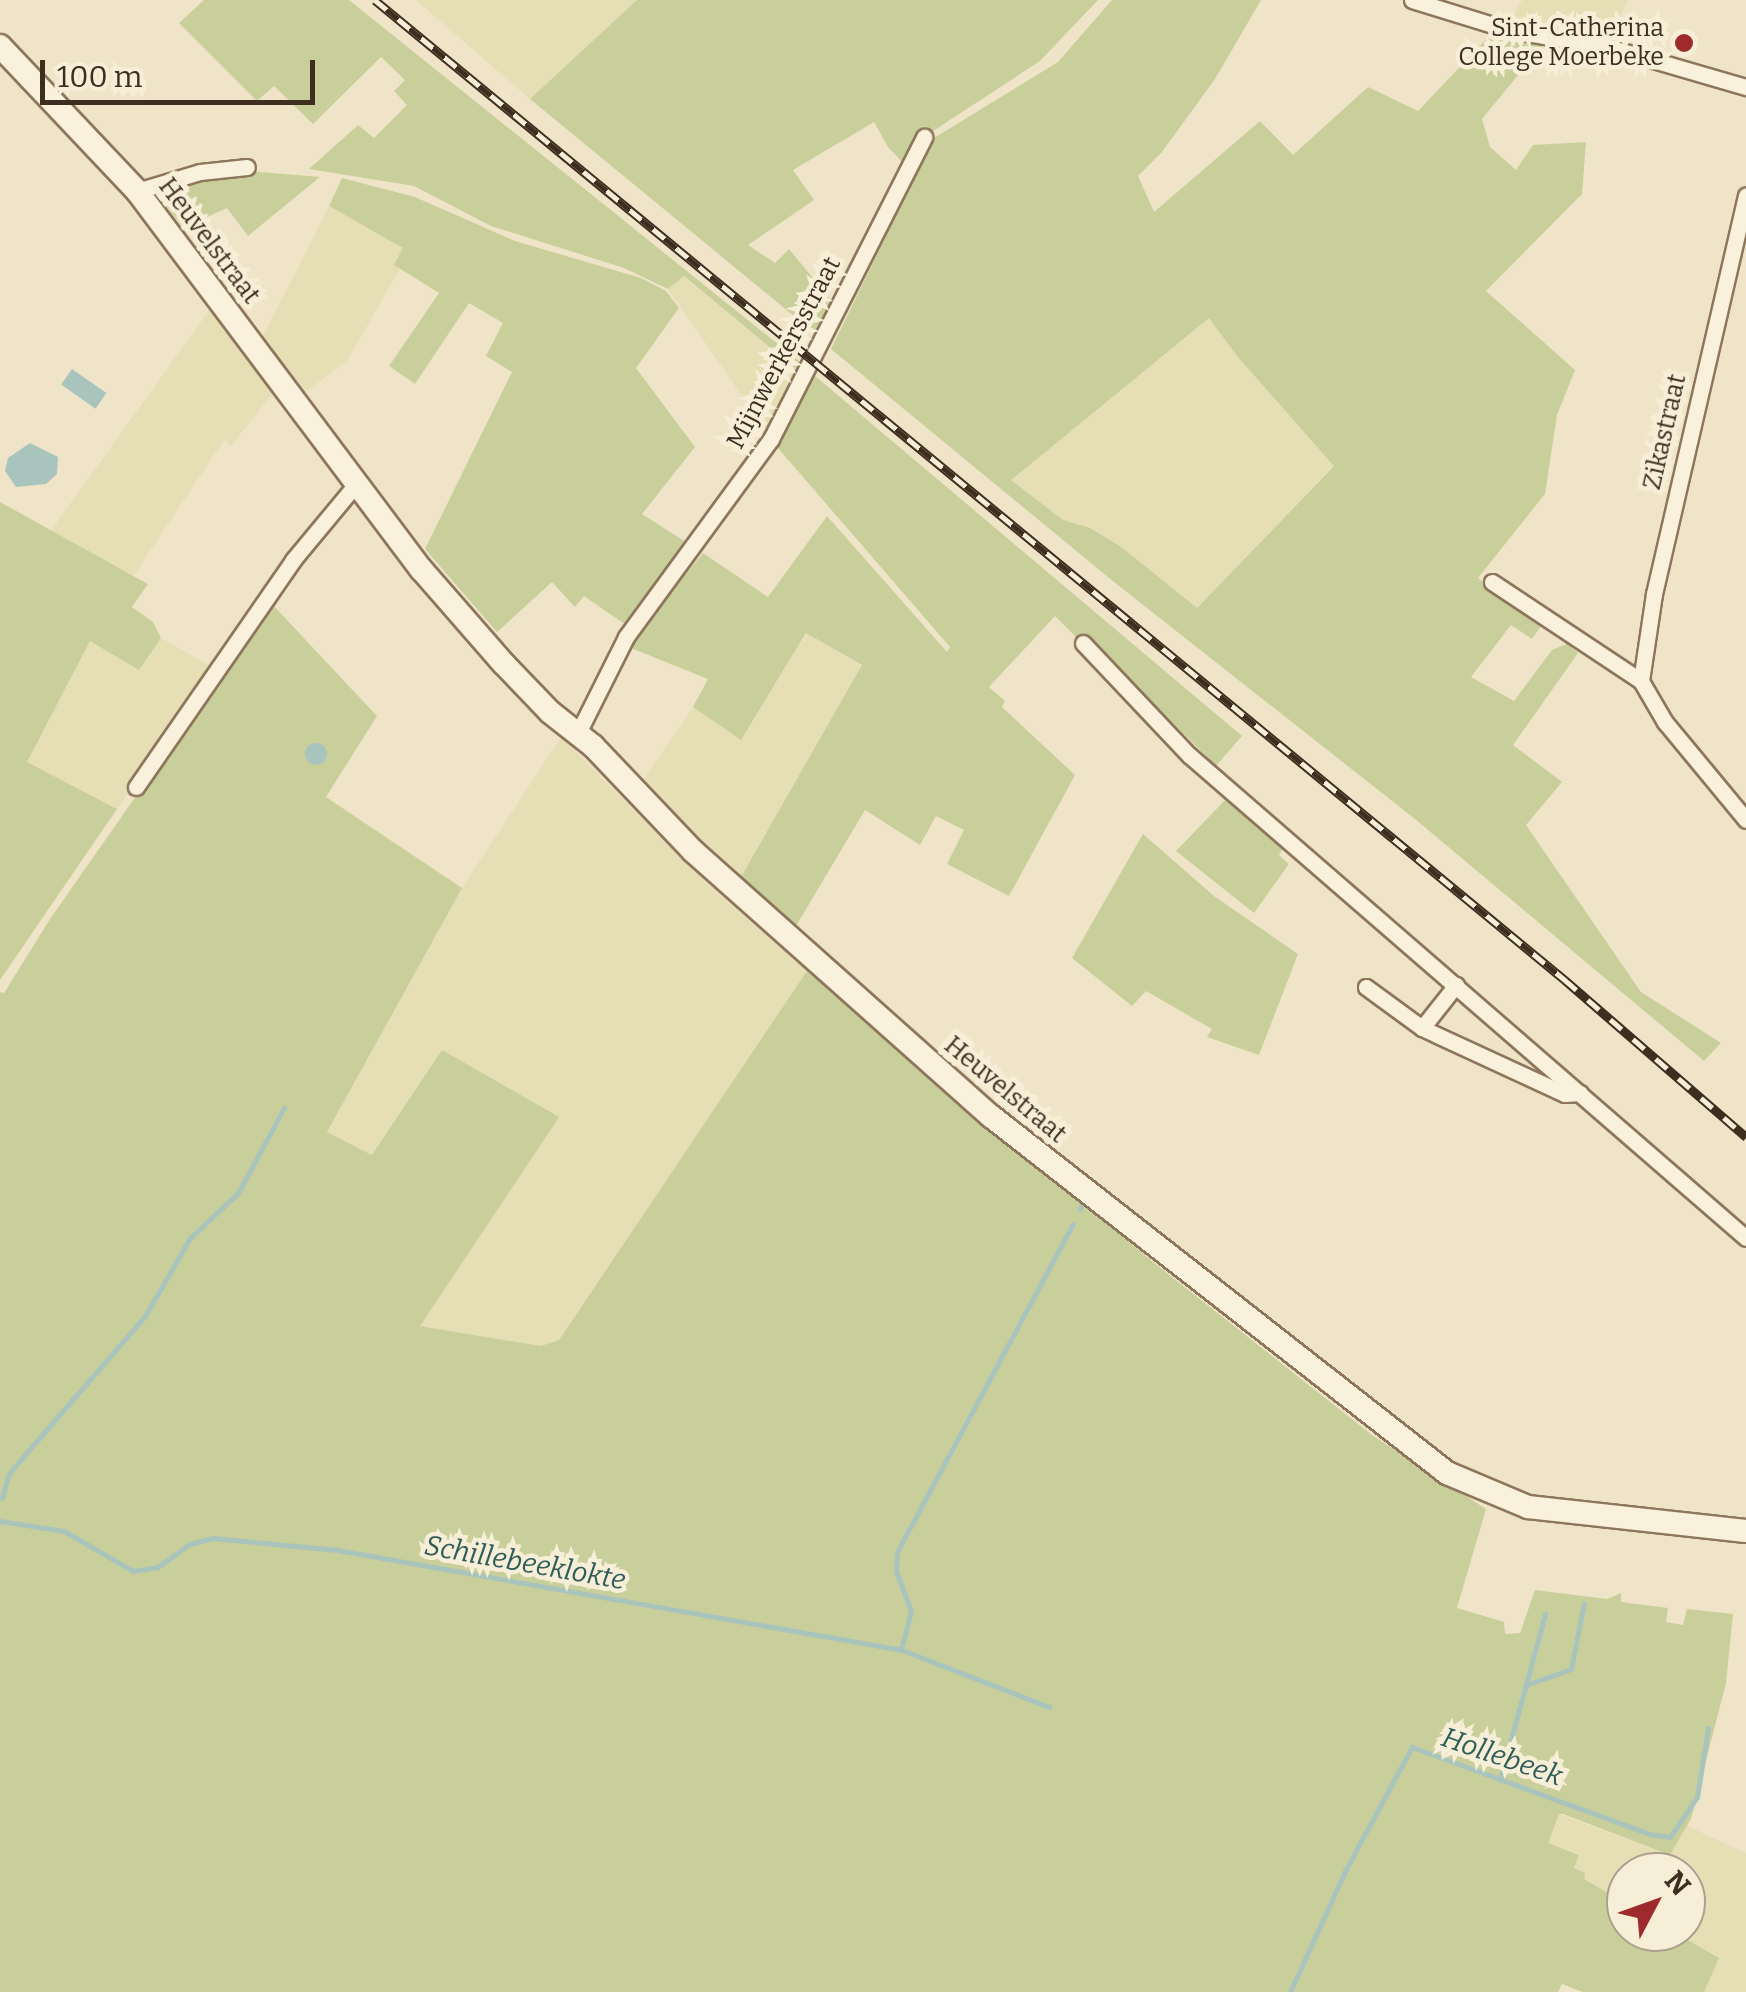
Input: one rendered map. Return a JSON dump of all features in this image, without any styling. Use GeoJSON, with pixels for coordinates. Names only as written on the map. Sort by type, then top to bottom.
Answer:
{"type":"FeatureCollection","features":[{"type":"Feature","properties":{"kind":"street"},"geometry":{"type":"LineString","coordinates":[[1412,0],[1509,30],[1608,46],[1746,87]]}},
{"type":"Feature","properties":{"kind":"street","name":"Heuvelstraat"},"geometry":{"type":"LineString","coordinates":[[0,46],[138,191],[356,484],[480,637],[550,712],[578,733],[693,851],[992,1117],[1409,1448],[1472,1486],[1528,1507],[1746,1531]]}},
{"type":"Feature","properties":{"kind":"street","name":"Mijnwerkersstraat"},"geometry":{"type":"LineString","coordinates":[[578,733],[626,638],[771,440],[924,137]]}},
{"type":"Feature","properties":{"kind":"street"},"geometry":{"type":"LineString","coordinates":[[138,191],[200,172],[247,167]]}},
{"type":"Feature","properties":{"kind":"street","name":"Zikastraat"},"geometry":{"type":"LineString","coordinates":[[1641,681],[1654,594],[1746,195]]}},
{"type":"Feature","properties":{"kind":"street"},"geometry":{"type":"LineString","coordinates":[[136,787],[283,574],[338,500],[356,484]]}},
{"type":"Feature","properties":{"kind":"street"},"geometry":{"type":"LineString","coordinates":[[1492,582],[1641,681],[1665,722],[1746,820]]}},
{"type":"Feature","properties":{"kind":"street"},"geometry":{"type":"LineString","coordinates":[[1083,643],[1190,755],[1746,1238]]}},
{"type":"Feature","properties":{"kind":"street"},"geometry":{"type":"LineString","coordinates":[[1422,1028],[1456,985]]}},
{"type":"Feature","properties":{"kind":"street"},"geometry":{"type":"LineString","coordinates":[[1366,987],[1422,1028],[1565,1094],[1580,1093]]}},
{"type":"Feature","properties":{"kind":"shaded area"},"geometry":{"type":"Polygon","coordinates":[[[416,0],[637,0],[530,99],[416,0]]]}},
{"type":"Feature","properties":{"kind":"shaded area"},"geometry":{"type":"Polygon","coordinates":[[[1522,0],[1628,0],[1614,29],[1626,47],[1508,25],[1522,0]]]}},
{"type":"Feature","properties":{"kind":"shaded area"},"geometry":{"type":"Polygon","coordinates":[[[329,206],[404,248],[395,265],[400,269],[347,361],[305,392],[263,336],[329,206]]]}},
{"type":"Feature","properties":{"kind":"shaded area"},"geometry":{"type":"Polygon","coordinates":[[[683,276],[802,374],[771,438],[668,289],[683,276]]]}},
{"type":"Feature","properties":{"kind":"shaded area"},"geometry":{"type":"Polygon","coordinates":[[[213,305],[276,389],[231,446],[224,440],[134,575],[49,533],[213,305]]]}},
{"type":"Feature","properties":{"kind":"shaded area"},"geometry":{"type":"Polygon","coordinates":[[[1209,318],[1237,356],[1334,465],[1196,609],[1120,546],[1090,528],[1063,520],[1010,480],[1209,318]]]}},
{"type":"Feature","properties":{"kind":"shaded area"},"geometry":{"type":"Polygon","coordinates":[[[807,633],[862,666],[741,877],[641,783],[693,707],[741,740],[807,633]]]}},
{"type":"Feature","properties":{"kind":"shaded area"},"geometry":{"type":"Polygon","coordinates":[[[161,638],[214,668],[117,809],[27,762],[90,640],[139,670],[161,638]]]}},
{"type":"Feature","properties":{"kind":"shaded area"},"geometry":{"type":"Polygon","coordinates":[[[561,737],[711,887],[807,971],[559,1341],[541,1346],[419,1326],[558,1116],[372,1155],[327,1132],[462,888],[561,737]]]}},
{"type":"Feature","properties":{"kind":"shaded area"},"geometry":{"type":"Polygon","coordinates":[[[1559,1814],[1662,1852],[1606,1852],[1606,1891],[1574,1868],[1579,1854],[1547,1843],[1559,1814]]]}},
{"type":"Feature","properties":{"kind":"shaded area"},"geometry":{"type":"Polygon","coordinates":[[[1687,1826],[1746,1853],[1746,1992],[1704,1992],[1718,1958],[1706,1951],[1706,1852],[1672,1852],[1687,1826]]]}},
{"type":"Feature","properties":{"kind":"green space"},"geometry":{"type":"Polygon","coordinates":[[[204,0],[349,0],[804,365],[802,374],[684,276],[668,289],[624,268],[491,226],[414,186],[309,169],[358,125],[374,138],[407,105],[394,91],[405,80],[381,57],[313,124],[274,86],[257,101],[179,23],[204,0]]]}},
{"type":"Feature","properties":{"kind":"green space"},"geometry":{"type":"Polygon","coordinates":[[[637,0],[1098,0],[1040,61],[921,139],[905,165],[888,147],[874,122],[793,170],[814,200],[748,245],[775,263],[789,249],[835,305],[817,335],[530,99],[637,0]]]}},
{"type":"Feature","properties":{"kind":"green space"},"geometry":{"type":"Polygon","coordinates":[[[1112,0],[1261,0],[1215,79],[1162,152],[1138,176],[1154,212],[1260,121],[1293,155],[1368,87],[1418,111],[1491,34],[1543,45],[1482,119],[1490,147],[1516,170],[1533,145],[1586,142],[1582,194],[1486,291],[1575,370],[1557,415],[1545,494],[1478,578],[1541,626],[1532,639],[1511,625],[1471,677],[1514,701],[1552,650],[1567,644],[1578,653],[1513,745],[1562,782],[1526,825],[1641,992],[1721,1043],[1704,1061],[1415,819],[1114,582],[831,349],[934,138],[1058,62],[1112,0]],[[1209,318],[1011,480],[1063,520],[1090,528],[1120,546],[1197,608],[1334,466],[1237,356],[1209,318]]]}},
{"type":"Feature","properties":{"kind":"green space"},"geometry":{"type":"Polygon","coordinates":[[[249,171],[320,177],[248,236],[227,208],[183,228],[156,192],[249,171]]]}},
{"type":"Feature","properties":{"kind":"green space"},"geometry":{"type":"Polygon","coordinates":[[[342,178],[415,197],[515,241],[641,278],[666,291],[679,308],[636,368],[695,447],[642,514],[692,546],[626,625],[584,596],[575,607],[552,582],[497,632],[425,549],[512,372],[486,356],[503,323],[469,303],[415,384],[389,366],[439,293],[394,265],[403,248],[329,206],[342,178]]]}},
{"type":"Feature","properties":{"kind":"green space"},"geometry":{"type":"Polygon","coordinates":[[[815,376],[1242,736],[1216,766],[1091,641],[1085,646],[1055,616],[989,687],[1005,701],[1002,707],[1075,775],[1009,896],[947,864],[964,830],[936,816],[920,845],[865,810],[796,926],[741,877],[862,665],[806,633],[741,740],[693,707],[708,679],[626,646],[703,553],[768,597],[827,516],[947,652],[950,647],[777,447],[815,376]]]}},
{"type":"Feature","properties":{"kind":"green space"},"geometry":{"type":"Polygon","coordinates":[[[0,502],[148,584],[132,607],[153,622],[161,638],[139,670],[90,641],[27,762],[117,809],[0,980],[0,502]]]}},
{"type":"Feature","properties":{"kind":"green space"},"geometry":{"type":"Polygon","coordinates":[[[271,603],[377,716],[326,797],[462,888],[327,1132],[372,1155],[442,1050],[559,1117],[420,1326],[541,1346],[559,1340],[807,971],[1153,1262],[1372,1435],[1486,1509],[1457,1608],[1504,1622],[1505,1634],[1520,1633],[1535,1590],[1607,1599],[1621,1593],[1621,1602],[1668,1608],[1666,1622],[1683,1625],[1687,1609],[1733,1614],[1726,1683],[1691,1819],[1672,1852],[1662,1852],[1563,1814],[1559,1814],[1548,1843],[1579,1855],[1574,1868],[1606,1892],[1606,1952],[1706,1950],[1719,1958],[1704,1992],[1583,1992],[1562,1984],[1558,1992],[0,1992],[0,992],[4,993],[50,919],[271,603]]]}},
{"type":"Feature","properties":{"kind":"green space"},"geometry":{"type":"Polygon","coordinates":[[[1229,796],[1285,844],[1279,855],[1289,864],[1254,913],[1176,851],[1229,796]]]}},
{"type":"Feature","properties":{"kind":"green space"},"geometry":{"type":"Polygon","coordinates":[[[1143,834],[1214,896],[1298,954],[1259,1055],[1207,1037],[1212,1029],[1146,991],[1132,1006],[1072,958],[1143,834]]]}},
{"type":"Feature","properties":{"kind":"water"},"geometry":{"type":"Polygon","coordinates":[[[72,369],[106,393],[96,409],[61,385],[72,369]]]}},
{"type":"Feature","properties":{"kind":"water"},"geometry":{"type":"Polygon","coordinates":[[[30,443],[58,457],[57,474],[46,484],[16,487],[5,471],[8,458],[30,443]]]}},
{"type":"Feature","properties":{"kind":"water"},"geometry":{"type":"Polygon","coordinates":[[[316,743],[324,746],[324,762],[316,765],[308,762],[305,754],[308,746],[316,743]]]}},
{"type":"Feature","properties":{"kind":"waterway"},"geometry":{"type":"LineString","coordinates":[[2,1498],[8,1475],[145,1316],[190,1238],[238,1193],[284,1108]]}},
{"type":"Feature","properties":{"kind":"waterway"},"geometry":{"type":"LineString","coordinates":[[901,1650],[911,1611],[896,1571],[897,1552],[1073,1224]]}},
{"type":"Feature","properties":{"kind":"waterway","name":"Schillebeeklokte"},"geometry":{"type":"LineString","coordinates":[[0,1521],[64,1531],[133,1571],[158,1567],[190,1544],[213,1538],[337,1550],[902,1650],[1049,1707]]}},
{"type":"Feature","properties":{"kind":"waterway"},"geometry":{"type":"LineString","coordinates":[[1526,1685],[1571,1669],[1584,1603]]}},
{"type":"Feature","properties":{"kind":"waterway"},"geometry":{"type":"LineString","coordinates":[[1500,1780],[1545,1614]]}},
{"type":"Feature","properties":{"kind":"waterway","name":"Hollebeek"},"geometry":{"type":"LineString","coordinates":[[1290,1992],[1346,1869],[1412,1747],[1650,1834],[1670,1837],[1697,1797],[1708,1728]]}},
{"type":"Feature","properties":{"kind":"railway"},"geometry":{"type":"LineString","coordinates":[[375,0],[1565,980],[1746,1137]]}},
{"type":"Feature","properties":{"kind":"place","name":"Sint-Catherina College Moerbeke"},"geometry":{"type":"Point","coordinates":[1684,43]}}]}
